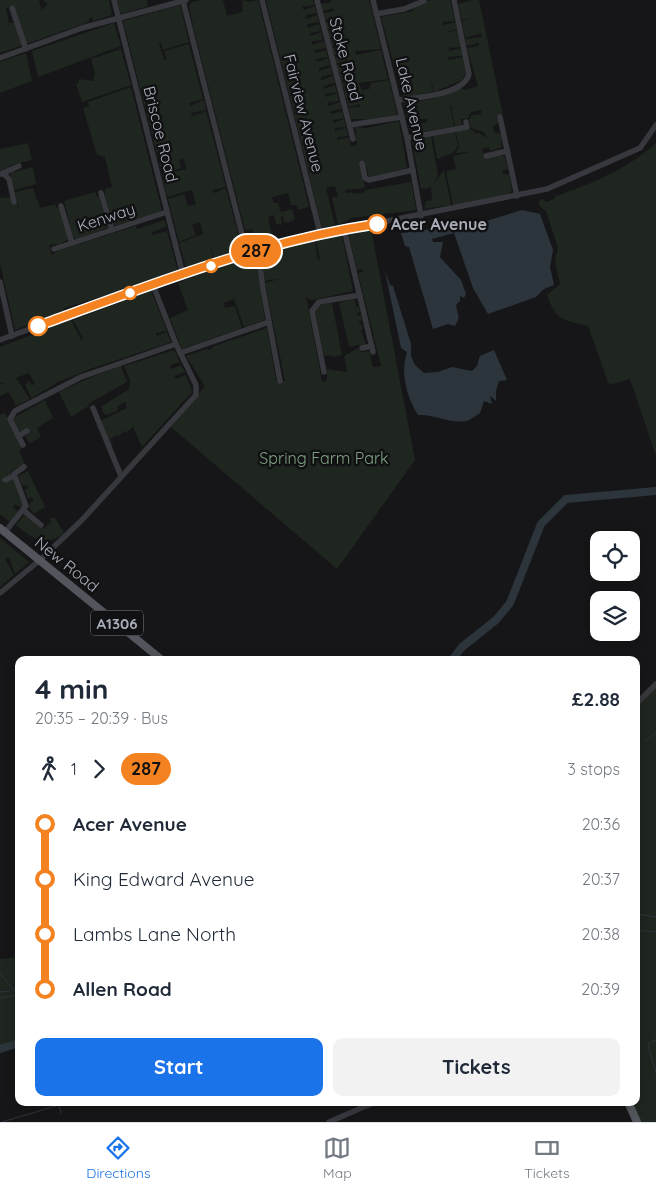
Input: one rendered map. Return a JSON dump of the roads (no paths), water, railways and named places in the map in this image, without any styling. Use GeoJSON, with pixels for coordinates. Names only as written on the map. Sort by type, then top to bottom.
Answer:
{"type":"FeatureCollection","features":[{"type":"Feature","properties":{"kind":"main road","name":"New Road"},"geometry":{"type":"LineString","coordinates":[[2,530],[157,656]]}},
{"type":"Feature","properties":{"kind":"main road"},"geometry":{"type":"LineString","coordinates":[[630,1106],[638,1122]]}},
{"type":"Feature","properties":{"kind":"street","name":"Briscoe Road"},"geometry":{"type":"LineString","coordinates":[[114,0],[183,275]]}},
{"type":"Feature","properties":{"kind":"street"},"geometry":{"type":"LineString","coordinates":[[0,58],[118,18],[184,0],[247,254]]}},
{"type":"Feature","properties":{"kind":"street","name":"Fairview Avenue"},"geometry":{"type":"LineString","coordinates":[[262,0],[320,233]]}},
{"type":"Feature","properties":{"kind":"street","name":"Stoke Road"},"geometry":{"type":"LineString","coordinates":[[317,0],[353,139]]}},
{"type":"Feature","properties":{"kind":"street","name":"Lake Avenue"},"geometry":{"type":"LineString","coordinates":[[373,0],[407,138],[421,216]]}},
{"type":"Feature","properties":{"kind":"street"},"geometry":{"type":"LineString","coordinates":[[398,100],[444,92],[462,85],[467,79],[469,74],[454,0]]}},
{"type":"Feature","properties":{"kind":"street"},"geometry":{"type":"LineString","coordinates":[[376,14],[404,9],[424,1]]}},
{"type":"Feature","properties":{"kind":"street"},"geometry":{"type":"LineString","coordinates":[[12,8],[26,48]]}},
{"type":"Feature","properties":{"kind":"street","name":"Stoke Road"},"geometry":{"type":"LineString","coordinates":[[350,125],[402,117]]}},
{"type":"Feature","properties":{"kind":"street"},"geometry":{"type":"LineString","coordinates":[[500,117],[499,128],[507,151],[518,196]]}},
{"type":"Feature","properties":{"kind":"street"},"geometry":{"type":"LineString","coordinates":[[407,138],[467,127],[466,122]]}},
{"type":"Feature","properties":{"kind":"street"},"geometry":{"type":"LineString","coordinates":[[0,340],[152,285],[258,250],[320,233],[421,216],[547,190],[640,148],[656,125]]}},
{"type":"Feature","properties":{"kind":"street"},"geometry":{"type":"LineString","coordinates":[[486,156],[507,151]]}},
{"type":"Feature","properties":{"kind":"street"},"geometry":{"type":"LineString","coordinates":[[362,163],[366,178],[369,180],[413,170]]}},
{"type":"Feature","properties":{"kind":"street"},"geometry":{"type":"LineString","coordinates":[[2,174],[20,166]]}},
{"type":"Feature","properties":{"kind":"street"},"geometry":{"type":"LineString","coordinates":[[2,174],[9,179],[14,202]]}},
{"type":"Feature","properties":{"kind":"street"},"geometry":{"type":"LineString","coordinates":[[101,194],[112,230]]}},
{"type":"Feature","properties":{"kind":"street"},"geometry":{"type":"LineString","coordinates":[[61,206],[72,243]]}},
{"type":"Feature","properties":{"kind":"street","name":"Kenway"},"geometry":{"type":"LineString","coordinates":[[54,249],[166,212]]}},
{"type":"Feature","properties":{"kind":"street"},"geometry":{"type":"LineString","coordinates":[[344,229],[373,349],[362,348]]}},
{"type":"Feature","properties":{"kind":"street"},"geometry":{"type":"LineString","coordinates":[[258,250],[280,381]]}},
{"type":"Feature","properties":{"kind":"street"},"geometry":{"type":"LineString","coordinates":[[0,282],[12,336]]}},
{"type":"Feature","properties":{"kind":"street"},"geometry":{"type":"LineString","coordinates":[[0,593],[40,560],[82,520],[196,395],[196,385],[176,344],[152,285]]}},
{"type":"Feature","properties":{"kind":"street"},"geometry":{"type":"LineString","coordinates":[[324,372],[312,311],[314,306],[318,302],[360,295]]}},
{"type":"Feature","properties":{"kind":"street"},"geometry":{"type":"LineString","coordinates":[[180,353],[269,322]]}},
{"type":"Feature","properties":{"kind":"street"},"geometry":{"type":"LineString","coordinates":[[23,445],[10,419],[15,411],[81,377],[176,344]]}},
{"type":"Feature","properties":{"kind":"street"},"geometry":{"type":"LineString","coordinates":[[93,408],[121,476]]}},
{"type":"Feature","properties":{"kind":"street"},"geometry":{"type":"LineString","coordinates":[[18,436],[27,432]]}},
{"type":"Feature","properties":{"kind":"street"},"geometry":{"type":"LineString","coordinates":[[5,480],[14,476],[15,472],[24,467]]}},
{"type":"Feature","properties":{"kind":"street"},"geometry":{"type":"LineString","coordinates":[[2,530],[23,510],[26,501],[14,476]]}},
{"type":"Feature","properties":{"kind":"street"},"geometry":{"type":"LineString","coordinates":[[23,510],[41,525]]}},
{"type":"Feature","properties":{"kind":"street"},"geometry":{"type":"LineString","coordinates":[[640,700],[656,684]]}},
{"type":"Feature","properties":{"kind":"street"},"geometry":{"type":"LineString","coordinates":[[329,1122],[366,1106]]}},
{"type":"Feature","properties":{"kind":"waterway"},"geometry":{"type":"LineString","coordinates":[[455,656],[462,647],[496,620],[510,603],[541,524],[566,499],[656,491]]}},
{"type":"Feature","properties":{"kind":"waterway"},"geometry":{"type":"LineString","coordinates":[[644,742],[656,733]]}},
{"type":"Feature","properties":{"kind":"waterway"},"geometry":{"type":"LineString","coordinates":[[640,915],[656,917]]}},
{"type":"Feature","properties":{"kind":"waterway"},"geometry":{"type":"LineString","coordinates":[[640,930],[656,932]]}},
{"type":"Feature","properties":{"kind":"waterway"},"geometry":{"type":"LineString","coordinates":[[0,973],[15,992]]}},
{"type":"Feature","properties":{"kind":"waterway"},"geometry":{"type":"LineString","coordinates":[[0,992],[10,991]]}},
{"type":"Feature","properties":{"kind":"waterway"},"geometry":{"type":"LineString","coordinates":[[0,998],[15,995]]}},
{"type":"Feature","properties":{"kind":"waterway"},"geometry":{"type":"LineString","coordinates":[[656,1040],[649,1043],[648,1046],[656,1073]]}},
{"type":"Feature","properties":{"kind":"waterway"},"geometry":{"type":"LineString","coordinates":[[0,1049],[15,1044]]}},
{"type":"Feature","properties":{"kind":"waterway"},"geometry":{"type":"LineString","coordinates":[[2,1122],[56,1106]]}},
{"type":"Feature","properties":{"kind":"waterway"},"geometry":{"type":"LineString","coordinates":[[59,1106],[61,1113]]}},
{"type":"Feature","properties":{"kind":"place","name":"Acer Avenue"},"geometry":{"type":"Point","coordinates":[377,224]}},
{"type":"Feature","properties":{"kind":"park label","name":"Spring Farm Park"},"geometry":{"type":"Point","coordinates":[324,458]}}]}
